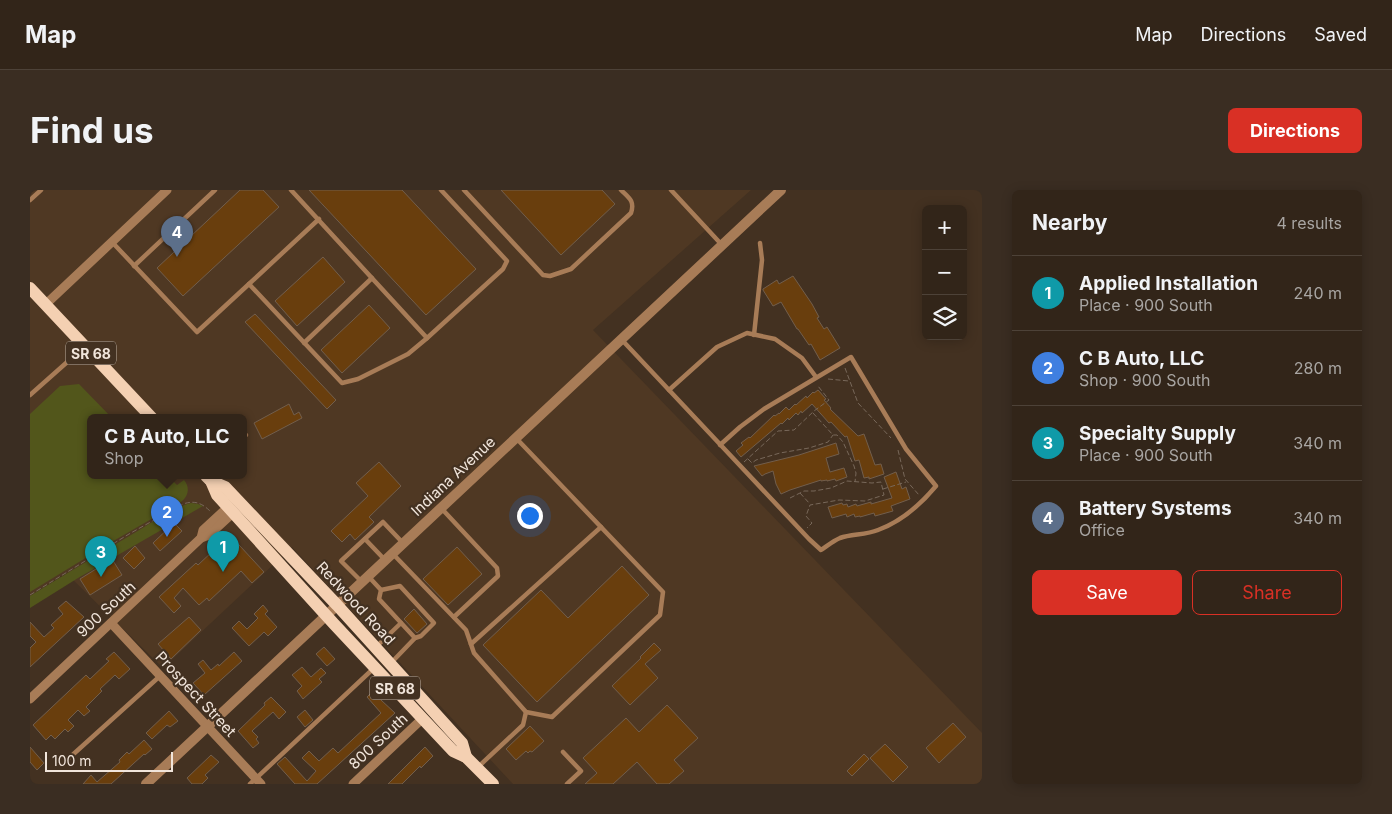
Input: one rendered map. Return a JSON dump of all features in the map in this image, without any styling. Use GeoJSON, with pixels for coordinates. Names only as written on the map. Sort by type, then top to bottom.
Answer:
{"type":"FeatureCollection","features":[{"type":"Feature","properties":{"kind":"main road","name":"SR 68"},"geometry":{"type":"LineString","coordinates":[[30,288],[148,414]]}},
{"type":"Feature","properties":{"kind":"main road","name":"Redwood Road"},"geometry":{"type":"LineString","coordinates":[[209,479],[217,494],[230,510],[326,615],[453,751],[466,757],[493,784]]}},
{"type":"Feature","properties":{"kind":"main road","name":"Redwood Road"},"geometry":{"type":"LineString","coordinates":[[210,479],[225,487],[390,664],[462,743],[466,757]]}},
{"type":"Feature","properties":{"kind":"street"},"geometry":{"type":"LineString","coordinates":[[45,304],[168,190]]}},
{"type":"Feature","properties":{"kind":"street","name":"Indiana Avenue"},"geometry":{"type":"LineString","coordinates":[[146,784],[781,190]]}},
{"type":"Feature","properties":{"kind":"street","name":"900 South"},"geometry":{"type":"LineString","coordinates":[[30,699],[201,538],[203,530],[230,510]]}},
{"type":"Feature","properties":{"kind":"street","name":"Prospect Street"},"geometry":{"type":"LineString","coordinates":[[111,623],[207,726],[256,782]]}},
{"type":"Feature","properties":{"kind":"street","name":"800 South"},"geometry":{"type":"LineString","coordinates":[[353,784],[423,718]]}},
{"type":"Feature","properties":{"kind":"lane"},"geometry":{"type":"LineString","coordinates":[[30,200],[40,190]]}},
{"type":"Feature","properties":{"kind":"lane"},"geometry":{"type":"LineString","coordinates":[[134,266],[215,190]]}},
{"type":"Feature","properties":{"kind":"lane"},"geometry":{"type":"LineString","coordinates":[[291,190],[427,338]]}},
{"type":"Feature","properties":{"kind":"lane"},"geometry":{"type":"LineString","coordinates":[[249,284],[342,383],[358,379],[408,354],[503,269],[507,261],[440,190]]}},
{"type":"Feature","properties":{"kind":"lane"},"geometry":{"type":"LineString","coordinates":[[464,190],[543,275],[550,276],[571,269],[631,213],[633,206],[631,201],[621,190]]}},
{"type":"Feature","properties":{"kind":"lane"},"geometry":{"type":"LineString","coordinates":[[671,190],[722,245]]}},
{"type":"Feature","properties":{"kind":"lane"},"geometry":{"type":"LineString","coordinates":[[112,242],[197,332],[319,219]]}},
{"type":"Feature","properties":{"kind":"lane"},"geometry":{"type":"LineString","coordinates":[[754,335],[762,260],[760,243]]}},
{"type":"Feature","properties":{"kind":"lane"},"geometry":{"type":"LineString","coordinates":[[304,343],[372,278]]}},
{"type":"Feature","properties":{"kind":"lane"},"geometry":{"type":"LineString","coordinates":[[669,390],[716,348],[747,333],[775,339],[802,358],[816,377]]}},
{"type":"Feature","properties":{"kind":"lane"},"geometry":{"type":"LineString","coordinates":[[621,339],[720,445],[820,550],[840,538],[878,530],[902,517],[936,486],[906,449],[851,357],[764,409],[720,445]]}},
{"type":"Feature","properties":{"kind":"lane"},"geometry":{"type":"LineString","coordinates":[[30,395],[84,346]]}},
{"type":"Feature","properties":{"kind":"lane"},"geometry":{"type":"LineString","coordinates":[[365,539],[389,557],[454,617],[466,630],[474,653],[526,712],[552,717],[660,615],[663,592],[515,437]]}},
{"type":"Feature","properties":{"kind":"lane"},"geometry":{"type":"LineString","coordinates":[[441,508],[497,568],[498,576],[454,617]]}},
{"type":"Feature","properties":{"kind":"lane"},"geometry":{"type":"LineString","coordinates":[[390,664],[415,638],[421,636],[434,623],[400,586],[381,590],[341,561],[383,522],[403,543]]}},
{"type":"Feature","properties":{"kind":"lane"},"geometry":{"type":"LineString","coordinates":[[471,644],[601,527]]}},
{"type":"Feature","properties":{"kind":"lane"},"geometry":{"type":"LineString","coordinates":[[381,590],[379,598],[415,638]]}},
{"type":"Feature","properties":{"kind":"lane"},"geometry":{"type":"LineString","coordinates":[[375,648],[401,623]]}},
{"type":"Feature","properties":{"kind":"lane"},"geometry":{"type":"LineString","coordinates":[[256,782],[375,667]]}},
{"type":"Feature","properties":{"kind":"lane"},"geometry":{"type":"LineString","coordinates":[[68,759],[160,676]]}},
{"type":"Feature","properties":{"kind":"lane"},"geometry":{"type":"LineString","coordinates":[[477,768],[523,725],[526,712]]}},
{"type":"Feature","properties":{"kind":"lane"},"geometry":{"type":"LineString","coordinates":[[562,752],[581,772],[567,784]]}},
{"type":"Feature","properties":{"kind":"path"},"geometry":{"type":"LineString","coordinates":[[844,368],[858,403],[894,443]]}},
{"type":"Feature","properties":{"kind":"path"},"geometry":{"type":"LineString","coordinates":[[827,378],[849,381]]}},
{"type":"Feature","properties":{"kind":"path"},"geometry":{"type":"LineString","coordinates":[[744,462],[778,431],[794,430],[812,412],[829,400],[818,384]]}},
{"type":"Feature","properties":{"kind":"path"},"geometry":{"type":"LineString","coordinates":[[812,412],[833,435],[837,435],[843,442],[856,473],[854,482]]}},
{"type":"Feature","properties":{"kind":"path"},"geometry":{"type":"LineString","coordinates":[[748,459],[752,463],[780,452],[809,448],[828,442],[833,435]]}},
{"type":"Feature","properties":{"kind":"path"},"geometry":{"type":"LineString","coordinates":[[898,447],[905,479],[919,496]]}},
{"type":"Feature","properties":{"kind":"path"},"geometry":{"type":"LineString","coordinates":[[790,498],[804,491],[831,488],[847,481],[881,482],[883,489],[884,495],[865,501],[840,500],[810,505]]}},
{"type":"Feature","properties":{"kind":"path"},"geometry":{"type":"LineString","coordinates":[[883,489],[907,481]]}},
{"type":"Feature","properties":{"kind":"path"},"geometry":{"type":"LineString","coordinates":[[800,493],[810,505]]}},
{"type":"Feature","properties":{"kind":"path"},"geometry":{"type":"LineString","coordinates":[[30,594],[129,534],[183,504],[200,503],[212,513]]}},
{"type":"Feature","properties":{"kind":"path"},"geometry":{"type":"LineString","coordinates":[[810,505],[806,516],[812,523]]}},
{"type":"Feature","properties":{"kind":"shaded area"},"geometry":{"type":"Polygon","coordinates":[[[30,190],[751,190],[593,330],[982,733],[982,784],[513,784],[292,547],[163,668],[66,573],[30,596],[30,190]]]}},
{"type":"Feature","properties":{"kind":"green space"},"geometry":{"type":"Polygon","coordinates":[[[79,384],[108,414],[87,414],[87,479],[171,479],[177,485],[184,480],[188,491],[186,497],[181,502],[30,592],[30,414],[60,386],[79,384]]]}},
{"type":"Feature","properties":{"kind":"green space"},"geometry":{"type":"Polygon","coordinates":[[[191,503],[203,506],[30,608],[30,596],[163,516],[191,503]]]}},
{"type":"Feature","properties":{"kind":"building"},"geometry":{"type":"Polygon","coordinates":[[[240,190],[263,190],[279,207],[183,296],[157,268],[240,190]]]}},
{"type":"Feature","properties":{"kind":"building"},"geometry":{"type":"Polygon","coordinates":[[[309,190],[402,190],[476,269],[426,315],[309,190]]]}},
{"type":"Feature","properties":{"kind":"building"},"geometry":{"type":"Polygon","coordinates":[[[501,190],[602,190],[615,204],[561,255],[501,190]]]}},
{"type":"Feature","properties":{"kind":"building"},"geometry":{"type":"Polygon","coordinates":[[[323,257],[345,282],[297,326],[275,301],[323,257]]]}},
{"type":"Feature","properties":{"kind":"building"},"geometry":{"type":"Polygon","coordinates":[[[793,276],[812,304],[819,317],[817,318],[824,329],[827,327],[840,348],[820,360],[811,344],[809,345],[797,329],[781,302],[773,306],[763,290],[777,280],[779,284],[793,276]]]}},
{"type":"Feature","properties":{"kind":"building"},"geometry":{"type":"Polygon","coordinates":[[[369,305],[390,328],[342,373],[321,350],[369,305]]]}},
{"type":"Feature","properties":{"kind":"building"},"geometry":{"type":"Polygon","coordinates":[[[255,314],[336,400],[327,409],[245,322],[255,314]]]}},
{"type":"Feature","properties":{"kind":"building"},"geometry":{"type":"Polygon","coordinates":[[[818,390],[826,399],[824,400],[830,409],[858,436],[864,434],[875,465],[881,464],[884,474],[869,479],[869,477],[864,478],[859,460],[855,461],[847,436],[845,437],[831,422],[829,423],[812,404],[802,413],[801,411],[798,415],[796,413],[789,420],[788,418],[781,423],[741,457],[736,451],[743,445],[741,443],[750,438],[774,415],[779,414],[786,407],[789,410],[806,396],[807,398],[818,390]]]}},
{"type":"Feature","properties":{"kind":"building"},"geometry":{"type":"Polygon","coordinates":[[[289,404],[294,415],[299,412],[302,418],[262,439],[254,423],[289,404]]]}},
{"type":"Feature","properties":{"kind":"building"},"geometry":{"type":"Polygon","coordinates":[[[836,443],[839,454],[826,458],[830,472],[844,468],[847,477],[836,481],[835,479],[821,480],[781,494],[773,471],[762,476],[754,466],[799,455],[836,443]]]}},
{"type":"Feature","properties":{"kind":"building"},"geometry":{"type":"Polygon","coordinates":[[[379,462],[401,486],[369,517],[374,522],[355,540],[350,534],[342,542],[331,531],[368,496],[356,483],[379,462]]]}},
{"type":"Feature","properties":{"kind":"building"},"geometry":{"type":"Polygon","coordinates":[[[896,472],[902,489],[906,487],[910,499],[891,506],[893,511],[875,516],[874,513],[860,517],[855,517],[854,514],[847,517],[846,514],[832,518],[828,507],[842,503],[843,505],[847,504],[848,507],[856,504],[857,506],[892,498],[884,477],[896,472]]]}},
{"type":"Feature","properties":{"kind":"building"},"geometry":{"type":"Polygon","coordinates":[[[174,523],[182,531],[160,551],[153,543],[174,523]]]}},
{"type":"Feature","properties":{"kind":"building"},"geometry":{"type":"Polygon","coordinates":[[[228,533],[264,572],[252,583],[241,571],[209,601],[207,598],[199,605],[183,588],[174,598],[181,606],[174,613],[159,597],[196,563],[198,565],[228,533]]]}},
{"type":"Feature","properties":{"kind":"building"},"geometry":{"type":"Polygon","coordinates":[[[135,546],[145,558],[134,569],[123,558],[135,546]]]}},
{"type":"Feature","properties":{"kind":"building"},"geometry":{"type":"Polygon","coordinates":[[[457,547],[482,574],[448,605],[423,579],[457,547]]]}},
{"type":"Feature","properties":{"kind":"building"},"geometry":{"type":"Polygon","coordinates":[[[112,559],[122,575],[90,595],[80,579],[112,559]]]}},
{"type":"Feature","properties":{"kind":"building"},"geometry":{"type":"Polygon","coordinates":[[[622,566],[649,595],[537,702],[483,645],[541,590],[568,618],[622,566]]]}},
{"type":"Feature","properties":{"kind":"building"},"geometry":{"type":"Polygon","coordinates":[[[66,601],[84,617],[30,667],[30,648],[36,642],[30,636],[30,622],[44,637],[54,628],[51,625],[63,614],[58,608],[66,601]]]}},
{"type":"Feature","properties":{"kind":"building"},"geometry":{"type":"Polygon","coordinates":[[[263,605],[268,611],[265,614],[277,627],[268,636],[264,632],[249,646],[232,628],[239,621],[247,629],[258,618],[254,614],[263,605]]]}},
{"type":"Feature","properties":{"kind":"building"},"geometry":{"type":"Polygon","coordinates":[[[414,609],[427,624],[417,633],[404,619],[414,609]]]}},
{"type":"Feature","properties":{"kind":"building"},"geometry":{"type":"Polygon","coordinates":[[[189,617],[201,630],[171,659],[158,644],[189,617]]]}},
{"type":"Feature","properties":{"kind":"building"},"geometry":{"type":"Polygon","coordinates":[[[654,643],[661,650],[645,664],[658,678],[630,705],[612,686],[654,643]]]}},
{"type":"Feature","properties":{"kind":"building"},"geometry":{"type":"Polygon","coordinates":[[[324,647],[335,659],[327,666],[316,654],[324,647]]]}},
{"type":"Feature","properties":{"kind":"building"},"geometry":{"type":"Polygon","coordinates":[[[114,652],[130,669],[119,679],[115,675],[100,689],[102,691],[86,707],[90,711],[84,716],[78,710],[68,720],[74,726],[68,732],[65,729],[55,739],[51,735],[46,740],[33,725],[86,675],[90,679],[109,661],[106,659],[114,652]]]}},
{"type":"Feature","properties":{"kind":"building"},"geometry":{"type":"Polygon","coordinates":[[[234,652],[242,661],[204,695],[193,683],[205,673],[198,664],[203,660],[211,670],[218,664],[219,666],[234,652]]]}},
{"type":"Feature","properties":{"kind":"building"},"geometry":{"type":"Polygon","coordinates":[[[302,667],[311,677],[321,668],[326,673],[319,679],[322,682],[303,699],[297,691],[302,686],[292,675],[302,667]]]}},
{"type":"Feature","properties":{"kind":"building"},"geometry":{"type":"Polygon","coordinates":[[[375,689],[383,697],[381,700],[395,713],[317,784],[295,784],[277,764],[285,757],[307,781],[316,771],[302,758],[309,751],[319,761],[333,748],[338,753],[381,713],[367,697],[375,689]]]}},
{"type":"Feature","properties":{"kind":"building"},"geometry":{"type":"Polygon","coordinates":[[[271,697],[286,712],[279,719],[273,712],[252,731],[258,737],[256,739],[259,743],[253,748],[238,731],[271,697]]]}},
{"type":"Feature","properties":{"kind":"building"},"geometry":{"type":"Polygon","coordinates":[[[667,705],[698,738],[674,760],[684,771],[669,784],[657,784],[637,762],[613,784],[585,784],[597,773],[583,758],[626,718],[639,732],[667,705]]]}},
{"type":"Feature","properties":{"kind":"building"},"geometry":{"type":"Polygon","coordinates":[[[305,710],[313,720],[305,727],[297,717],[305,710]]]}},
{"type":"Feature","properties":{"kind":"building"},"geometry":{"type":"Polygon","coordinates":[[[169,711],[178,721],[170,727],[167,725],[152,739],[146,733],[169,711]]]}},
{"type":"Feature","properties":{"kind":"building"},"geometry":{"type":"Polygon","coordinates":[[[953,723],[966,737],[939,763],[926,748],[953,723]]]}},
{"type":"Feature","properties":{"kind":"building"},"geometry":{"type":"Polygon","coordinates":[[[530,726],[544,741],[532,752],[528,753],[526,751],[516,760],[506,749],[530,726]]]}},
{"type":"Feature","properties":{"kind":"building"},"geometry":{"type":"Polygon","coordinates":[[[144,740],[152,749],[111,784],[83,784],[91,775],[97,782],[120,762],[119,760],[127,752],[129,754],[144,740]]]}},
{"type":"Feature","properties":{"kind":"building"},"geometry":{"type":"Polygon","coordinates":[[[885,744],[908,767],[893,782],[870,758],[885,744]]]}},
{"type":"Feature","properties":{"kind":"building"},"geometry":{"type":"Polygon","coordinates":[[[30,747],[44,763],[37,770],[30,762],[30,747]]]}},
{"type":"Feature","properties":{"kind":"building"},"geometry":{"type":"Polygon","coordinates":[[[425,747],[433,756],[421,768],[420,766],[402,784],[388,784],[425,747]]]}},
{"type":"Feature","properties":{"kind":"building"},"geometry":{"type":"Polygon","coordinates":[[[864,754],[869,759],[852,776],[847,771],[864,754]]]}},
{"type":"Feature","properties":{"kind":"building"},"geometry":{"type":"Polygon","coordinates":[[[211,755],[219,762],[205,775],[208,778],[202,784],[192,784],[187,778],[211,755]]]}},
{"type":"Feature","properties":{"kind":"place","name":"Battery Systems"},"geometry":{"type":"Point","coordinates":[177,257]}},
{"type":"Feature","properties":{"kind":"place","name":"C B Auto, LLC"},"geometry":{"type":"Point","coordinates":[167,537]}},
{"type":"Feature","properties":{"kind":"place","name":"Applied Installation"},"geometry":{"type":"Point","coordinates":[223,572]}},
{"type":"Feature","properties":{"kind":"place","name":"Specialty Supply"},"geometry":{"type":"Point","coordinates":[101,577]}}]}
